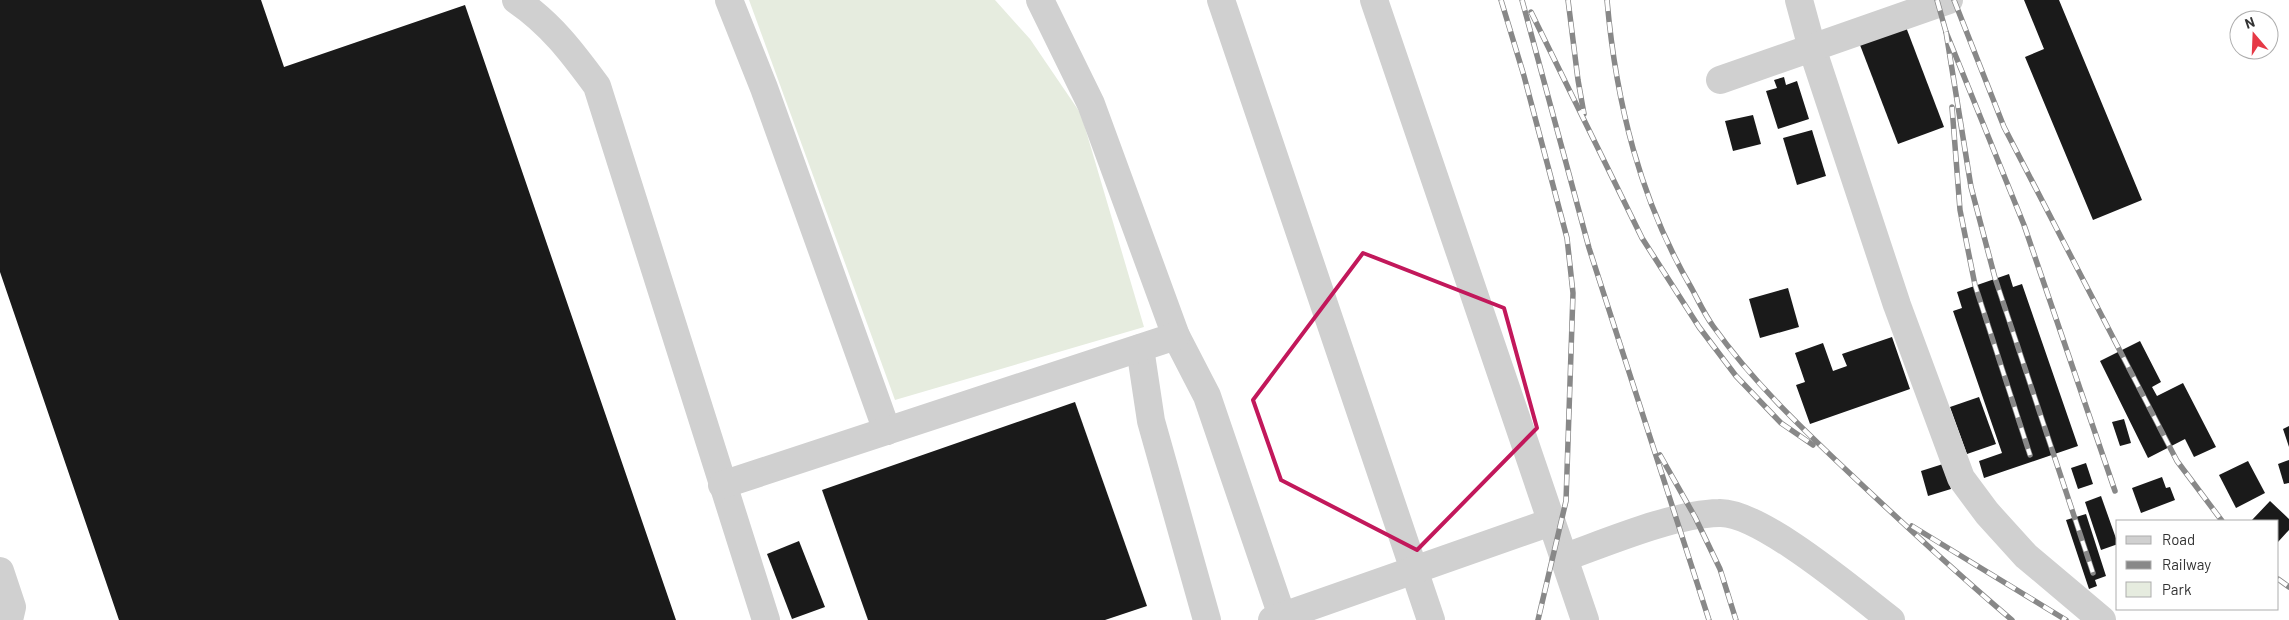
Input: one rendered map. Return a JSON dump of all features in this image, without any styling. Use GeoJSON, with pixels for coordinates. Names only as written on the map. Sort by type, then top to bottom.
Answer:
{"type":"FeatureCollection","features":[{"type":"Feature","properties":{"kind":"lane"},"geometry":{"type":"LineString","coordinates":[[516,0],[538,16],[564,42],[597,86],[766,620]]}},
{"type":"Feature","properties":{"kind":"lane"},"geometry":{"type":"LineString","coordinates":[[729,0],[764,88],[888,431]]}},
{"type":"Feature","properties":{"kind":"lane"},"geometry":{"type":"LineString","coordinates":[[1040,0],[1091,104],[1176,336],[1207,396],[1277,618],[1552,522]]}},
{"type":"Feature","properties":{"kind":"lane"},"geometry":{"type":"LineString","coordinates":[[1222,0],[1432,620]]}},
{"type":"Feature","properties":{"kind":"lane"},"geometry":{"type":"LineString","coordinates":[[1374,0],[1585,620]]}},
{"type":"Feature","properties":{"kind":"lane"},"geometry":{"type":"LineString","coordinates":[[1799,0],[1812,48],[1897,305],[1961,478],[1987,513],[2026,556],[2102,620]]}},
{"type":"Feature","properties":{"kind":"lane"},"geometry":{"type":"LineString","coordinates":[[1720,80],[1949,0]]}},
{"type":"Feature","properties":{"kind":"lane"},"geometry":{"type":"LineString","coordinates":[[722,485],[1176,336]]}},
{"type":"Feature","properties":{"kind":"lane"},"geometry":{"type":"LineString","coordinates":[[1140,348],[1151,421],[1207,620]]}},
{"type":"Feature","properties":{"kind":"lane"},"geometry":{"type":"LineString","coordinates":[[1563,558],[1676,520],[1721,512],[1752,521],[1811,558],[1891,620]]}},
{"type":"Feature","properties":{"kind":"lane"},"geometry":{"type":"LineString","coordinates":[[0,571],[12,607],[9,620]]}},
{"type":"Feature","properties":{"kind":"highlighted area"},"geometry":{"type":"Polygon","coordinates":[[[1363,253],[1504,308],[1537,428],[1417,550],[1281,480],[1253,400],[1363,253]]]}},
{"type":"Feature","properties":{"kind":"green space"},"geometry":{"type":"Polygon","coordinates":[[[749,0],[995,0],[1030,39],[1081,114],[1144,327],[895,400],[749,0]]]}},
{"type":"Feature","properties":{"kind":"building"},"geometry":{"type":"Polygon","coordinates":[[[0,0],[261,0],[284,67],[465,5],[676,620],[119,620],[0,272],[0,0]]]}},
{"type":"Feature","properties":{"kind":"building"},"geometry":{"type":"Polygon","coordinates":[[[2024,0],[2059,0],[2142,200],[2093,220],[2025,57],[2044,49],[2024,0]]]}},
{"type":"Feature","properties":{"kind":"building"},"geometry":{"type":"Polygon","coordinates":[[[1906,27],[1944,127],[1898,144],[1860,45],[1906,27]]]}},
{"type":"Feature","properties":{"kind":"building"},"geometry":{"type":"Polygon","coordinates":[[[1784,77],[1786,85],[1797,81],[1809,119],[1778,129],[1766,91],[1777,88],[1774,80],[1784,77]]]}},
{"type":"Feature","properties":{"kind":"building"},"geometry":{"type":"Polygon","coordinates":[[[1753,115],[1761,144],[1733,151],[1725,121],[1753,115]]]}},
{"type":"Feature","properties":{"kind":"building"},"geometry":{"type":"Polygon","coordinates":[[[1812,130],[1826,176],[1797,185],[1783,138],[1812,130]]]}},
{"type":"Feature","properties":{"kind":"building"},"geometry":{"type":"Polygon","coordinates":[[[2009,274],[2013,287],[2022,284],[2078,446],[1984,478],[1979,461],[2002,453],[1953,311],[1962,308],[1957,292],[2009,274]]]}},
{"type":"Feature","properties":{"kind":"building"},"geometry":{"type":"Polygon","coordinates":[[[1788,288],[1799,327],[1760,338],[1749,299],[1788,288]]]}},
{"type":"Feature","properties":{"kind":"building"},"geometry":{"type":"Polygon","coordinates":[[[1892,337],[1910,389],[1810,424],[1796,385],[1805,382],[1795,353],[1823,343],[1833,371],[1847,366],[1842,354],[1892,337]]]}},
{"type":"Feature","properties":{"kind":"building"},"geometry":{"type":"Polygon","coordinates":[[[2140,341],[2161,382],[2152,387],[2157,396],[2183,383],[2216,447],[2194,457],[2185,439],[2148,458],[2100,361],[2140,341]]]}},
{"type":"Feature","properties":{"kind":"building"},"geometry":{"type":"Polygon","coordinates":[[[1979,397],[1996,444],[1967,454],[1950,407],[1979,397]]]}},
{"type":"Feature","properties":{"kind":"building"},"geometry":{"type":"Polygon","coordinates":[[[1075,402],[1147,606],[1105,620],[868,620],[822,490],[1075,402]]]}},
{"type":"Feature","properties":{"kind":"building"},"geometry":{"type":"Polygon","coordinates":[[[2124,419],[2131,443],[2120,446],[2112,422],[2124,419]]]}},
{"type":"Feature","properties":{"kind":"building"},"geometry":{"type":"Polygon","coordinates":[[[2289,426],[2289,447],[2283,429],[2289,426]]]}},
{"type":"Feature","properties":{"kind":"building"},"geometry":{"type":"Polygon","coordinates":[[[2289,460],[2289,483],[2284,484],[2278,464],[2289,460]]]}},
{"type":"Feature","properties":{"kind":"building"},"geometry":{"type":"Polygon","coordinates":[[[2248,461],[2265,493],[2236,508],[2219,475],[2248,461]]]}},
{"type":"Feature","properties":{"kind":"building"},"geometry":{"type":"Polygon","coordinates":[[[2086,463],[2093,484],[2078,489],[2071,468],[2086,463]]]}},
{"type":"Feature","properties":{"kind":"building"},"geometry":{"type":"Polygon","coordinates":[[[1943,464],[1951,489],[1928,496],[1921,471],[1943,464]]]}},
{"type":"Feature","properties":{"kind":"building"},"geometry":{"type":"Polygon","coordinates":[[[2162,477],[2166,488],[2170,487],[2175,500],[2141,513],[2132,488],[2162,477]]]}},
{"type":"Feature","properties":{"kind":"building"},"geometry":{"type":"Polygon","coordinates":[[[2101,496],[2116,538],[2116,545],[2101,550],[2085,502],[2101,496]]]}},
{"type":"Feature","properties":{"kind":"building"},"geometry":{"type":"Polygon","coordinates":[[[2270,501],[2289,519],[2289,530],[2279,541],[2279,520],[2252,520],[2270,501]]]}},
{"type":"Feature","properties":{"kind":"building"},"geometry":{"type":"Polygon","coordinates":[[[2086,514],[2106,576],[2095,580],[2097,586],[2089,589],[2066,520],[2086,514]]]}},
{"type":"Feature","properties":{"kind":"building"},"geometry":{"type":"Polygon","coordinates":[[[799,541],[825,607],[792,619],[767,554],[799,541]]]}},
{"type":"Feature","properties":{"kind":"railway"},"geometry":{"type":"LineString","coordinates":[[1501,0],[1524,76],[1567,238],[1573,293],[1566,501],[1538,620]]}},
{"type":"Feature","properties":{"kind":"railway"},"geometry":{"type":"LineString","coordinates":[[1522,0],[1589,248],[1709,620]]}},
{"type":"Feature","properties":{"kind":"railway"},"geometry":{"type":"LineString","coordinates":[[1568,0],[1584,114]]}},
{"type":"Feature","properties":{"kind":"railway"},"geometry":{"type":"LineString","coordinates":[[1607,0],[1617,76],[1633,150],[1658,221],[1710,322],[1729,348],[1764,389],[1840,465],[1973,587],[2012,620]]}},
{"type":"Feature","properties":{"kind":"railway"},"geometry":{"type":"LineString","coordinates":[[1937,0],[1946,32],[2024,225],[2115,491]]}},
{"type":"Feature","properties":{"kind":"railway"},"geometry":{"type":"LineString","coordinates":[[1954,0],[2004,127],[2177,461],[2221,520]]}},
{"type":"Feature","properties":{"kind":"railway"},"geometry":{"type":"LineString","coordinates":[[1531,12],[1642,238],[1699,327],[1736,376],[1781,423],[1813,445]]}},
{"type":"Feature","properties":{"kind":"railway"},"geometry":{"type":"LineString","coordinates":[[1946,32],[1971,187],[1995,278],[2093,573]]}},
{"type":"Feature","properties":{"kind":"railway"},"geometry":{"type":"LineString","coordinates":[[1952,107],[1960,210],[1975,285],[2030,455]]}},
{"type":"Feature","properties":{"kind":"railway"},"geometry":{"type":"LineString","coordinates":[[1660,455],[1695,517],[1720,569],[1736,620]]}},
{"type":"Feature","properties":{"kind":"railway"},"geometry":{"type":"LineString","coordinates":[[1912,526],[2066,620]]}},
{"type":"Feature","properties":{"kind":"railway"},"geometry":{"type":"LineString","coordinates":[[2279,580],[2289,587]]}}]}
